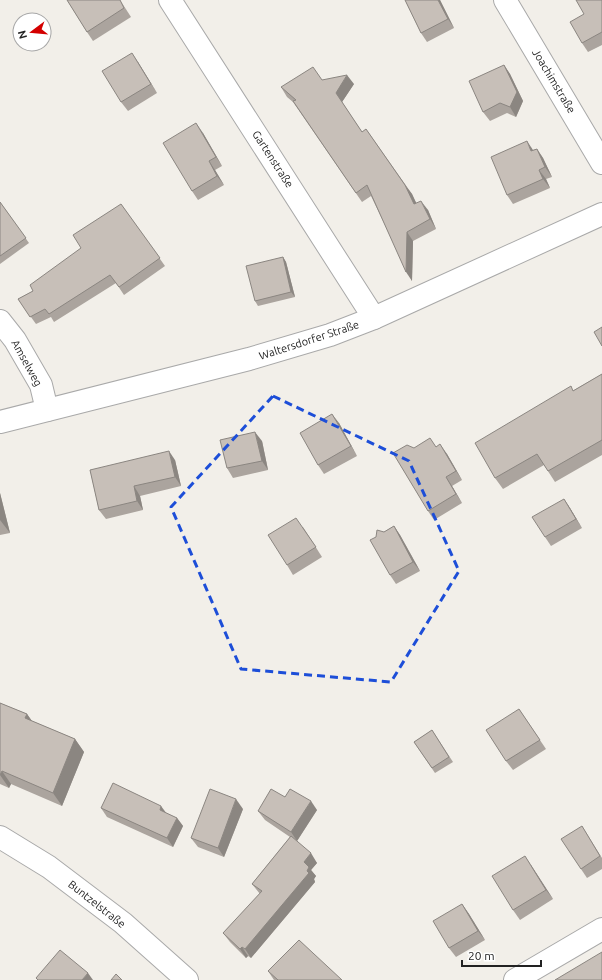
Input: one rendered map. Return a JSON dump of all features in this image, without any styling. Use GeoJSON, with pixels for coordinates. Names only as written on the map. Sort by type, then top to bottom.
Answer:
{"type":"FeatureCollection","features":[{"type":"Feature","properties":{"kind":"street","name":"Gartenstraße"},"geometry":{"type":"LineString","coordinates":[[170,0],[374,318]]}},
{"type":"Feature","properties":{"kind":"street","name":"Joachimstraße"},"geometry":{"type":"LineString","coordinates":[[505,0],[602,162]]}},
{"type":"Feature","properties":{"kind":"street","name":"Waltersdorfer Straße"},"geometry":{"type":"LineString","coordinates":[[0,422],[284,350],[374,318],[602,214]]}},
{"type":"Feature","properties":{"kind":"street","name":"Amselweg"},"geometry":{"type":"LineString","coordinates":[[0,320],[15,340],[39,381],[47,410]]}},
{"type":"Feature","properties":{"kind":"street","name":"Buntzelstraße"},"geometry":{"type":"LineString","coordinates":[[0,837],[49,867],[122,924],[188,980]]}},
{"type":"Feature","properties":{"kind":"street"},"geometry":{"type":"LineString","coordinates":[[515,980],[602,928]]}},
{"type":"Feature","properties":{"kind":"highlighted area"},"geometry":{"type":"Polygon","coordinates":[[[273,396],[409,461],[459,571],[391,682],[241,669],[171,507],[273,396]]]}},
{"type":"Feature","properties":{"kind":"building"},"geometry":{"type":"Polygon","coordinates":[[[67,0],[120,0],[124,8],[87,32],[67,0]]]}},
{"type":"Feature","properties":{"kind":"building"},"geometry":{"type":"Polygon","coordinates":[[[405,0],[438,0],[448,19],[421,33],[405,0]]]}},
{"type":"Feature","properties":{"kind":"building"},"geometry":{"type":"Polygon","coordinates":[[[576,0],[602,0],[602,32],[582,43],[570,22],[584,14],[576,0]]]}},
{"type":"Feature","properties":{"kind":"building"},"geometry":{"type":"Polygon","coordinates":[[[132,53],[151,84],[121,102],[102,71],[132,53]]]}},
{"type":"Feature","properties":{"kind":"building"},"geometry":{"type":"Polygon","coordinates":[[[504,65],[517,92],[510,107],[500,103],[483,112],[469,81],[504,65]]]}},
{"type":"Feature","properties":{"kind":"building"},"geometry":{"type":"Polygon","coordinates":[[[313,67],[322,80],[347,75],[336,93],[362,132],[366,129],[405,185],[414,204],[421,201],[430,219],[407,232],[406,272],[367,185],[356,193],[293,101],[296,100],[281,87],[313,67]]]}},
{"type":"Feature","properties":{"kind":"building"},"geometry":{"type":"Polygon","coordinates":[[[196,123],[216,157],[209,161],[217,176],[192,191],[163,143],[196,123]]]}},
{"type":"Feature","properties":{"kind":"building"},"geometry":{"type":"Polygon","coordinates":[[[527,141],[531,151],[537,149],[545,167],[539,170],[543,179],[507,195],[491,157],[527,141]]]}},
{"type":"Feature","properties":{"kind":"building"},"geometry":{"type":"Polygon","coordinates":[[[0,202],[26,238],[0,256],[0,202]]]}},
{"type":"Feature","properties":{"kind":"building"},"geometry":{"type":"Polygon","coordinates":[[[121,204],[160,258],[119,287],[110,275],[49,314],[45,309],[30,317],[18,299],[33,291],[30,285],[81,248],[73,235],[121,204]]]}},
{"type":"Feature","properties":{"kind":"building"},"geometry":{"type":"Polygon","coordinates":[[[283,257],[291,292],[255,301],[246,266],[283,257]]]}},
{"type":"Feature","properties":{"kind":"building"},"geometry":{"type":"Polygon","coordinates":[[[602,327],[602,346],[594,332],[602,327]]]}},
{"type":"Feature","properties":{"kind":"building"},"geometry":{"type":"Polygon","coordinates":[[[602,374],[602,440],[548,471],[537,454],[495,478],[475,443],[571,386],[573,391],[602,374]]]}},
{"type":"Feature","properties":{"kind":"building"},"geometry":{"type":"Polygon","coordinates":[[[332,414],[351,446],[318,465],[300,433],[332,414]]]}},
{"type":"Feature","properties":{"kind":"building"},"geometry":{"type":"Polygon","coordinates":[[[255,432],[262,461],[227,468],[220,440],[255,432]]]}},
{"type":"Feature","properties":{"kind":"building"},"geometry":{"type":"Polygon","coordinates":[[[430,438],[436,447],[440,444],[456,471],[446,477],[456,494],[428,511],[393,453],[407,445],[414,448],[430,438]]]}},
{"type":"Feature","properties":{"kind":"building"},"geometry":{"type":"Polygon","coordinates":[[[169,451],[175,477],[134,486],[137,501],[99,510],[90,470],[169,451]]]}},
{"type":"Feature","properties":{"kind":"building"},"geometry":{"type":"Polygon","coordinates":[[[564,499],[576,519],[545,537],[532,517],[564,499]]]}},
{"type":"Feature","properties":{"kind":"building"},"geometry":{"type":"Polygon","coordinates":[[[296,518],[316,547],[287,565],[268,535],[296,518]]]}},
{"type":"Feature","properties":{"kind":"building"},"geometry":{"type":"Polygon","coordinates":[[[394,526],[413,562],[390,575],[370,540],[376,537],[377,530],[384,532],[394,526]]]}},
{"type":"Feature","properties":{"kind":"building"},"geometry":{"type":"Polygon","coordinates":[[[0,703],[27,714],[25,718],[75,739],[53,793],[2,771],[0,775],[0,703]]]}},
{"type":"Feature","properties":{"kind":"building"},"geometry":{"type":"Polygon","coordinates":[[[519,709],[540,740],[506,761],[486,730],[519,709]]]}},
{"type":"Feature","properties":{"kind":"building"},"geometry":{"type":"Polygon","coordinates":[[[432,730],[449,757],[432,768],[414,742],[432,730]]]}},
{"type":"Feature","properties":{"kind":"building"},"geometry":{"type":"Polygon","coordinates":[[[113,783],[161,806],[160,810],[177,818],[167,838],[101,808],[113,783]]]}},
{"type":"Feature","properties":{"kind":"building"},"geometry":{"type":"Polygon","coordinates":[[[210,789],[236,799],[218,848],[191,838],[210,789]]]}},
{"type":"Feature","properties":{"kind":"building"},"geometry":{"type":"Polygon","coordinates":[[[271,789],[285,797],[290,789],[311,801],[291,832],[258,811],[271,789]]]}},
{"type":"Feature","properties":{"kind":"building"},"geometry":{"type":"Polygon","coordinates":[[[582,826],[600,856],[581,869],[561,839],[582,826]]]}},
{"type":"Feature","properties":{"kind":"building"},"geometry":{"type":"Polygon","coordinates":[[[291,836],[311,853],[304,862],[309,867],[307,871],[309,873],[245,949],[242,947],[240,949],[223,933],[262,891],[252,884],[291,836]]]}},
{"type":"Feature","properties":{"kind":"building"},"geometry":{"type":"Polygon","coordinates":[[[525,856],[546,890],[513,910],[492,876],[525,856]]]}},
{"type":"Feature","properties":{"kind":"building"},"geometry":{"type":"Polygon","coordinates":[[[462,904],[478,931],[449,948],[433,921],[462,904]]]}},
{"type":"Feature","properties":{"kind":"building"},"geometry":{"type":"Polygon","coordinates":[[[299,940],[342,980],[278,980],[268,971],[299,940]]]}},
{"type":"Feature","properties":{"kind":"building"},"geometry":{"type":"Polygon","coordinates":[[[60,950],[88,973],[82,980],[38,980],[36,978],[60,950]]]}},
{"type":"Feature","properties":{"kind":"building"},"geometry":{"type":"Polygon","coordinates":[[[602,952],[602,980],[555,980],[602,952]]]}},
{"type":"Feature","properties":{"kind":"building"},"geometry":{"type":"Polygon","coordinates":[[[116,974],[122,980],[111,980],[116,974]]]}}]}
